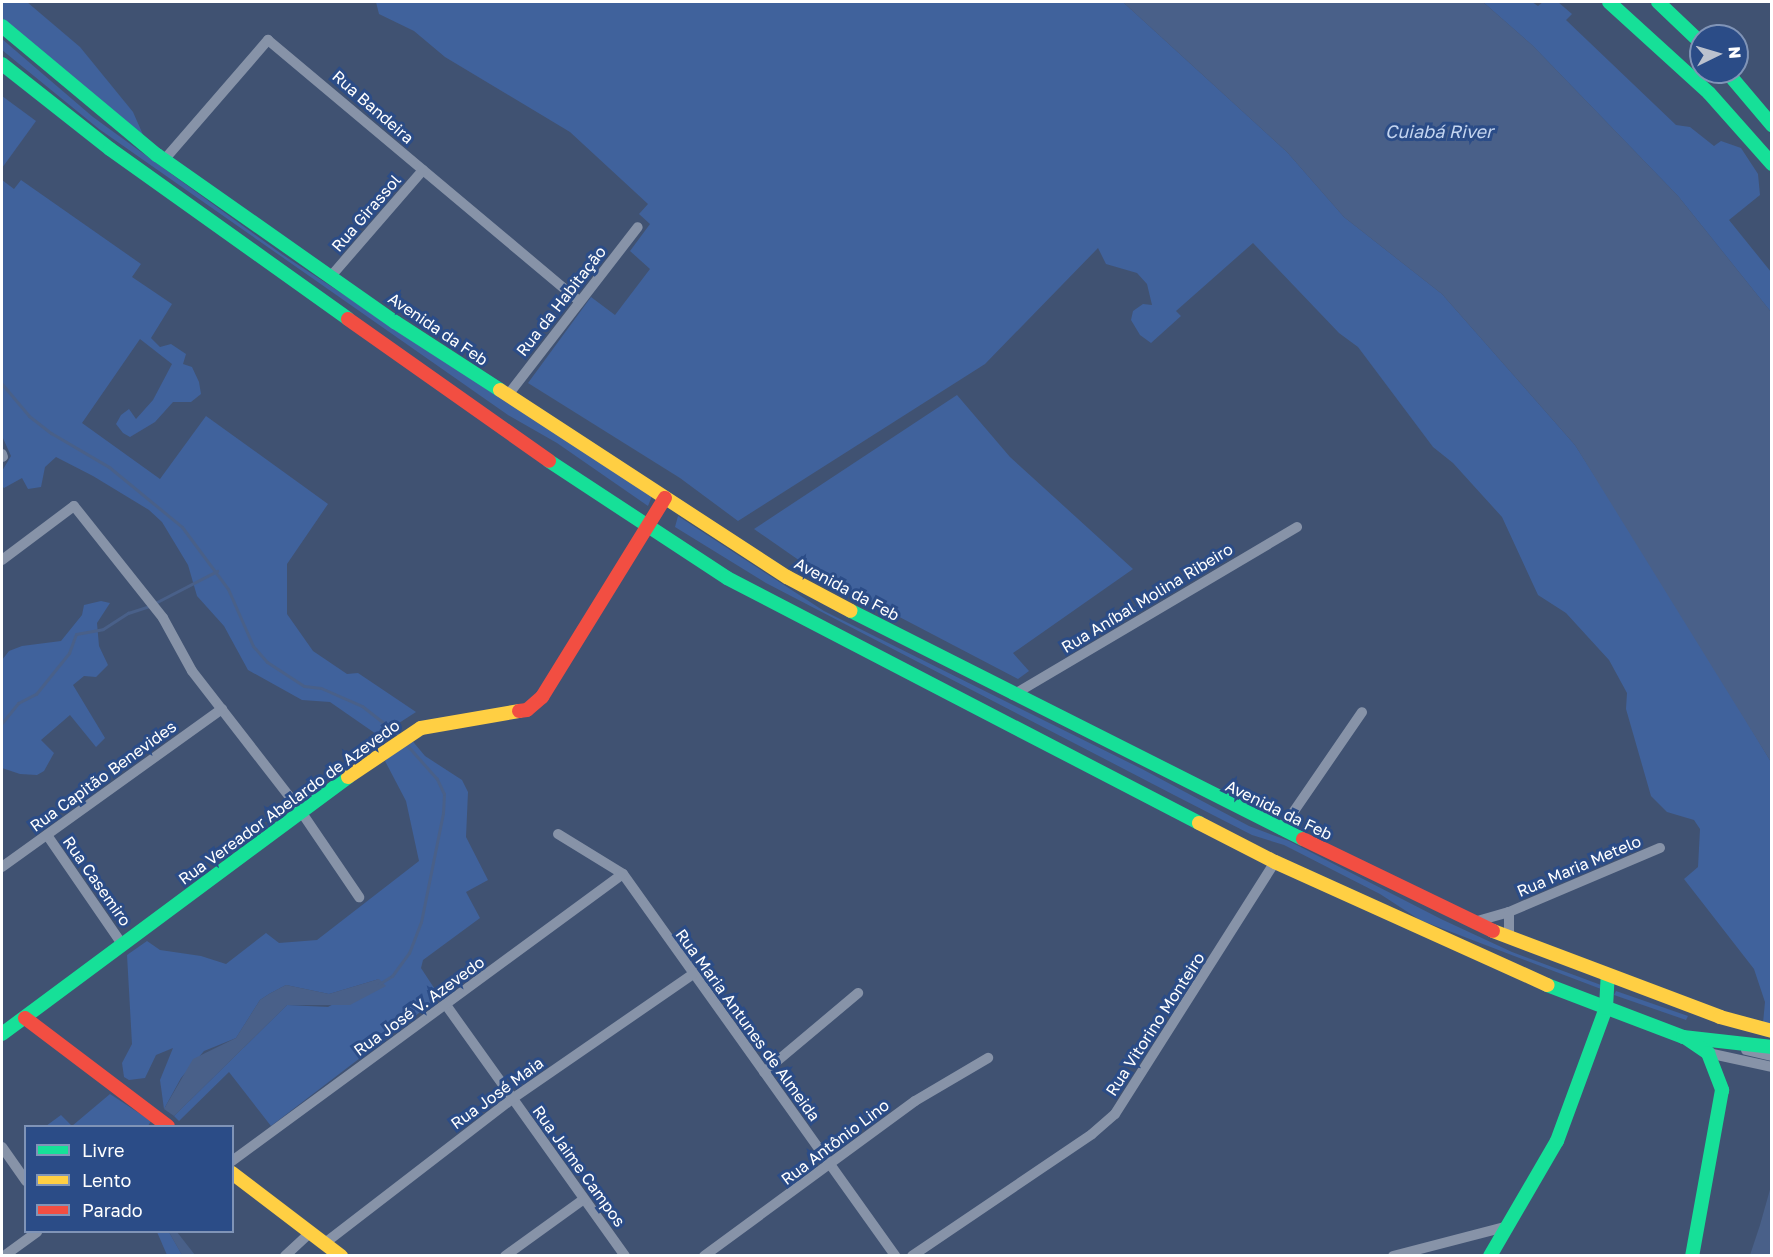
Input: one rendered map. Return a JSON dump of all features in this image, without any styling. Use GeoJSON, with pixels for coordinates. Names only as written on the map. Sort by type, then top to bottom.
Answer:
{"type":"FeatureCollection","features":[{"type":"Feature","properties":{"kind":"main road"},"geometry":{"type":"LineString","coordinates":[[1609,2],[1710,93],[1772,164]]}},
{"type":"Feature","properties":{"kind":"main road"},"geometry":{"type":"LineString","coordinates":[[1658,2],[1689,32]]}},
{"type":"Feature","properties":{"kind":"main road","name":"Avenida da Feb"},"geometry":{"type":"LineString","coordinates":[[2,26],[164,160],[332,275],[395,322],[665,498],[684,497],[828,598],[1013,695],[1281,830],[1473,923],[1608,975],[1767,1030]]}},
{"type":"Feature","properties":{"kind":"main road"},"geometry":{"type":"LineString","coordinates":[[2,64],[110,149],[646,527],[728,578],[918,679],[1275,861],[1509,971],[1683,1037],[1708,1053],[1722,1090],[1692,1256]]}},
{"type":"Feature","properties":{"kind":"main road"},"geometry":{"type":"LineString","coordinates":[[1737,84],[1772,125]]}},
{"type":"Feature","properties":{"kind":"main road","name":"Rua Vereador Abelardo de Azevedo"},"geometry":{"type":"LineString","coordinates":[[2,1034],[302,813],[389,746],[411,732],[445,723],[511,716],[527,710],[542,697],[665,498]]}},
{"type":"Feature","properties":{"kind":"main road"},"geometry":{"type":"LineString","coordinates":[[1490,1256],[1557,1141],[1606,1008],[1608,975]]}},
{"type":"Feature","properties":{"kind":"main road"},"geometry":{"type":"LineString","coordinates":[[24,1018],[167,1125]]}},
{"type":"Feature","properties":{"kind":"main road"},"geometry":{"type":"LineString","coordinates":[[1683,1037],[1729,1044],[1761,1052]]}},
{"type":"Feature","properties":{"kind":"main road"},"geometry":{"type":"LineString","coordinates":[[234,1175],[341,1256]]}},
{"type":"Feature","properties":{"kind":"street","name":"Rua Bandeira"},"geometry":{"type":"LineString","coordinates":[[164,160],[268,40],[579,301]]}},
{"type":"Feature","properties":{"kind":"street","name":"Rua Girassol"},"geometry":{"type":"LineString","coordinates":[[332,275],[423,170]]}},
{"type":"Feature","properties":{"kind":"street","name":"Rua da Habitação"},"geometry":{"type":"LineString","coordinates":[[508,395],[638,227]]}},
{"type":"Feature","properties":{"kind":"street"},"geometry":{"type":"LineString","coordinates":[[2,560],[74,506],[157,610],[192,671],[302,813],[359,897]]}},
{"type":"Feature","properties":{"kind":"street","name":"Rua Aníbal Molina Ribeiro"},"geometry":{"type":"LineString","coordinates":[[1013,695],[1297,527]]}},
{"type":"Feature","properties":{"kind":"street","name":"Rua Capitão Benevides"},"geometry":{"type":"LineString","coordinates":[[2,867],[222,709]]}},
{"type":"Feature","properties":{"kind":"street"},"geometry":{"type":"LineString","coordinates":[[1281,830],[1362,712]]}},
{"type":"Feature","properties":{"kind":"street","name":"Rua Maria Antunes de Almeida"},"geometry":{"type":"LineString","coordinates":[[558,834],[623,874],[692,975],[895,1256]]}},
{"type":"Feature","properties":{"kind":"street","name":"Rua Casemiro"},"geometry":{"type":"LineString","coordinates":[[47,835],[122,944]]}},
{"type":"Feature","properties":{"kind":"street","name":"Rua Maria Metelo"},"geometry":{"type":"LineString","coordinates":[[1473,923],[1509,912],[1660,848]]}},
{"type":"Feature","properties":{"kind":"street","name":"Rua Vitorino Monteiro"},"geometry":{"type":"LineString","coordinates":[[912,1256],[1092,1134],[1115,1114],[1275,861]]}},
{"type":"Feature","properties":{"kind":"street","name":"Rua José V. Azevedo"},"geometry":{"type":"LineString","coordinates":[[234,1160],[623,874]]}},
{"type":"Feature","properties":{"kind":"street","name":"Rua Maria Metelo"},"geometry":{"type":"LineString","coordinates":[[1509,912],[1509,938]]}},
{"type":"Feature","properties":{"kind":"street","name":"Rua José Maia"},"geometry":{"type":"LineString","coordinates":[[325,1243],[512,1099],[692,975]]}},
{"type":"Feature","properties":{"kind":"street"},"geometry":{"type":"LineString","coordinates":[[764,1072],[858,993]]}},
{"type":"Feature","properties":{"kind":"street","name":"Rua Jaime Campos"},"geometry":{"type":"LineString","coordinates":[[446,1005],[625,1256]]}},
{"type":"Feature","properties":{"kind":"street"},"geometry":{"type":"LineString","coordinates":[[1708,1053],[1761,1052],[1772,1056]]}},
{"type":"Feature","properties":{"kind":"street"},"geometry":{"type":"LineString","coordinates":[[1761,1052],[1772,1067]]}},
{"type":"Feature","properties":{"kind":"street","name":"Rua Antônio Lino"},"geometry":{"type":"LineString","coordinates":[[704,1256],[830,1167],[915,1101],[988,1058]]}},
{"type":"Feature","properties":{"kind":"street"},"geometry":{"type":"LineString","coordinates":[[2,1147],[24,1178]]}},
{"type":"Feature","properties":{"kind":"street"},"geometry":{"type":"LineString","coordinates":[[505,1256],[584,1199]]}},
{"type":"Feature","properties":{"kind":"street"},"geometry":{"type":"LineString","coordinates":[[1393,1256],[1509,1226]]}},
{"type":"Feature","properties":{"kind":"street"},"geometry":{"type":"LineString","coordinates":[[4,1256],[37,1233]]}},
{"type":"Feature","properties":{"kind":"street"},"geometry":{"type":"LineString","coordinates":[[285,1256],[310,1233]]}},
{"type":"Feature","properties":{"kind":"shaded area"},"geometry":{"type":"Polygon","coordinates":[[[2,2],[27,2],[80,47],[133,112],[144,137],[2,18],[2,2]]]}},
{"type":"Feature","properties":{"kind":"shaded area"},"geometry":{"type":"Polygon","coordinates":[[[376,2],[1123,2],[1287,152],[1344,217],[1442,294],[1575,445],[1672,597],[1771,762],[1771,1024],[1763,1023],[1765,1002],[1754,969],[1684,879],[1698,867],[1700,829],[1694,820],[1667,812],[1651,796],[1626,709],[1627,693],[1609,660],[1566,613],[1538,595],[1502,517],[1453,463],[1433,447],[1358,347],[1339,333],[1253,243],[1176,311],[1181,316],[1151,343],[1140,335],[1131,320],[1133,311],[1143,304],[1152,305],[1147,284],[1137,273],[1106,264],[1098,248],[985,364],[738,521],[680,478],[528,383],[591,297],[615,315],[650,269],[630,251],[650,224],[639,214],[648,204],[570,132],[445,57],[414,31],[379,14],[376,2]]]}},
{"type":"Feature","properties":{"kind":"shaded area"},"geometry":{"type":"Polygon","coordinates":[[[1483,2],[1532,2],[1538,6],[1543,2],[1558,2],[1572,14],[1566,20],[1676,125],[1690,127],[1714,146],[1721,141],[1741,148],[1758,174],[1760,195],[1729,220],[1771,272],[1771,312],[1678,196],[1533,46],[1483,2]]]}},
{"type":"Feature","properties":{"kind":"shaded area"},"geometry":{"type":"Polygon","coordinates":[[[2,39],[93,117],[283,255],[652,496],[648,506],[557,443],[508,415],[99,129],[2,50],[2,39]]]}},
{"type":"Feature","properties":{"kind":"shaded area"},"geometry":{"type":"Polygon","coordinates":[[[2,96],[36,121],[2,168],[2,96]]]}},
{"type":"Feature","properties":{"kind":"shaded area"},"geometry":{"type":"Polygon","coordinates":[[[2,180],[14,189],[21,180],[141,264],[132,277],[172,304],[151,338],[160,347],[171,344],[186,354],[183,364],[192,367],[199,382],[201,394],[191,402],[173,402],[155,422],[130,437],[123,433],[116,424],[121,415],[129,409],[136,419],[153,400],[172,364],[140,339],[82,423],[160,479],[206,416],[328,504],[287,564],[287,614],[313,651],[347,674],[358,673],[416,712],[379,736],[330,702],[302,700],[248,670],[224,626],[197,596],[188,565],[162,522],[149,510],[93,476],[56,457],[45,467],[41,487],[28,489],[22,478],[4,488],[2,486],[2,471],[11,456],[2,436],[2,180]]]}},
{"type":"Feature","properties":{"kind":"shaded area"},"geometry":{"type":"Polygon","coordinates":[[[957,395],[1010,457],[1133,569],[1013,653],[1029,671],[1018,679],[823,577],[754,529],[957,395]]]}},
{"type":"Feature","properties":{"kind":"shaded area"},"geometry":{"type":"Polygon","coordinates":[[[678,516],[824,611],[1142,769],[1249,826],[1289,841],[1441,919],[1512,952],[1601,985],[1601,989],[1420,920],[1380,894],[1284,845],[1252,835],[766,583],[675,527],[678,516]]]}},
{"type":"Feature","properties":{"kind":"shaded area"},"geometry":{"type":"Polygon","coordinates":[[[101,601],[110,603],[97,623],[99,646],[108,665],[96,677],[84,676],[73,685],[105,738],[96,747],[70,715],[41,740],[54,753],[44,771],[37,775],[20,774],[2,768],[2,660],[9,651],[22,646],[61,641],[82,615],[84,605],[101,601]]]}},
{"type":"Feature","properties":{"kind":"shaded area"},"geometry":{"type":"Polygon","coordinates":[[[410,738],[425,756],[462,780],[468,792],[466,837],[488,880],[466,892],[480,918],[423,960],[421,968],[440,997],[271,1126],[229,1072],[179,1121],[174,1116],[287,1005],[328,1007],[379,979],[329,994],[286,985],[269,994],[260,1000],[236,1038],[204,1051],[181,1078],[164,1109],[160,1080],[173,1048],[156,1055],[145,1078],[129,1080],[124,1077],[122,1063],[132,1044],[127,955],[147,941],[160,950],[201,956],[226,964],[266,933],[279,943],[317,940],[419,861],[406,801],[385,761],[410,738]]]}},
{"type":"Feature","properties":{"kind":"shaded area"},"geometry":{"type":"Polygon","coordinates":[[[1616,991],[1688,1016],[1686,1020],[1614,995],[1616,991]]]}},
{"type":"Feature","properties":{"kind":"shaded area"},"geometry":{"type":"Polygon","coordinates":[[[110,1094],[151,1121],[149,1125],[73,1125],[110,1094]]]}},
{"type":"Feature","properties":{"kind":"shaded area"},"geometry":{"type":"Polygon","coordinates":[[[61,1115],[71,1125],[47,1125],[61,1115]]]}},
{"type":"Feature","properties":{"kind":"shaded area"},"geometry":{"type":"Polygon","coordinates":[[[157,1233],[170,1233],[182,1255],[167,1255],[157,1233]]]}},
{"type":"Feature","properties":{"kind":"water","name":"Cuiabá River"},"geometry":{"type":"Polygon","coordinates":[[[1123,2],[1483,2],[1533,46],[1678,196],[1771,312],[1771,762],[1575,445],[1442,294],[1344,217],[1287,152],[1123,2]]]}},
{"type":"Feature","properties":{"kind":"water"},"geometry":{"type":"Polygon","coordinates":[[[379,979],[386,986],[350,1005],[287,1005],[174,1116],[164,1109],[193,1059],[236,1038],[260,1000],[269,994],[286,985],[329,994],[379,979]]]}},
{"type":"Feature","properties":{"kind":"water"},"geometry":{"type":"Polygon","coordinates":[[[1771,1186],[1771,1255],[1750,1255],[1760,1225],[1771,1186]]]}},
{"type":"Feature","properties":{"kind":"water"},"geometry":{"type":"Polygon","coordinates":[[[170,1233],[178,1233],[195,1255],[182,1255],[170,1233]]]}},
{"type":"Feature","properties":{"kind":"waterway"},"geometry":{"type":"LineString","coordinates":[[2,384],[29,416],[51,433],[109,467],[182,527],[228,589],[253,646],[267,662],[304,686],[321,688],[362,706],[399,735]]}},
{"type":"Feature","properties":{"kind":"waterway"},"geometry":{"type":"LineString","coordinates":[[155,603],[217,571]]}},
{"type":"Feature","properties":{"kind":"waterway"},"geometry":{"type":"LineString","coordinates":[[2,723],[18,703],[36,694],[69,653],[76,634],[103,629],[128,613],[150,606]]}},
{"type":"Feature","properties":{"kind":"waterway"},"geometry":{"type":"LineString","coordinates":[[379,984],[392,976],[409,953],[421,922],[443,813],[444,794],[437,779],[405,743]]}},
{"type":"Feature","properties":{"kind":"traffic: fast"},"geometry":{"type":"LineString","coordinates":[[1609,2],[1709,93],[1772,164]]}},
{"type":"Feature","properties":{"kind":"traffic: fast"},"geometry":{"type":"LineString","coordinates":[[1658,2],[1689,32]]}},
{"type":"Feature","properties":{"kind":"traffic: fast"},"geometry":{"type":"LineString","coordinates":[[2,26],[157,155],[395,322],[500,390]]}},
{"type":"Feature","properties":{"kind":"traffic: fast"},"geometry":{"type":"LineString","coordinates":[[2,64],[110,149],[348,319]]}},
{"type":"Feature","properties":{"kind":"traffic: fast"},"geometry":{"type":"LineString","coordinates":[[1737,84],[1772,125]]}},
{"type":"Feature","properties":{"kind":"traffic: fast"},"geometry":{"type":"LineString","coordinates":[[549,461],[727,578],[1199,823]]}},
{"type":"Feature","properties":{"kind":"traffic: fast"},"geometry":{"type":"LineString","coordinates":[[851,611],[1303,839]]}},
{"type":"Feature","properties":{"kind":"traffic: fast"},"geometry":{"type":"LineString","coordinates":[[2,1034],[348,777]]}},
{"type":"Feature","properties":{"kind":"traffic: fast"},"geometry":{"type":"LineString","coordinates":[[1490,1256],[1557,1141],[1606,1008],[1608,975]]}},
{"type":"Feature","properties":{"kind":"traffic: fast"},"geometry":{"type":"LineString","coordinates":[[1547,985],[1683,1037],[1772,1047]]}},
{"type":"Feature","properties":{"kind":"traffic: fast"},"geometry":{"type":"LineString","coordinates":[[1686,1038],[1708,1053],[1722,1090],[1692,1256]]}},
{"type":"Feature","properties":{"kind":"traffic: slow"},"geometry":{"type":"LineString","coordinates":[[500,390],[787,577],[851,611]]}},
{"type":"Feature","properties":{"kind":"traffic: slow"},"geometry":{"type":"LineString","coordinates":[[348,777],[421,728],[519,711]]}},
{"type":"Feature","properties":{"kind":"traffic: slow"},"geometry":{"type":"LineString","coordinates":[[1199,823],[1275,862],[1547,985]]}},
{"type":"Feature","properties":{"kind":"traffic: slow"},"geometry":{"type":"LineString","coordinates":[[1493,931],[1720,1017],[1772,1031]]}},
{"type":"Feature","properties":{"kind":"traffic: slow"},"geometry":{"type":"LineString","coordinates":[[234,1175],[341,1256]]}},
{"type":"Feature","properties":{"kind":"traffic: jam"},"geometry":{"type":"LineString","coordinates":[[348,319],[549,461]]}},
{"type":"Feature","properties":{"kind":"traffic: jam"},"geometry":{"type":"LineString","coordinates":[[519,711],[527,710],[542,697],[665,498]]}},
{"type":"Feature","properties":{"kind":"traffic: jam"},"geometry":{"type":"LineString","coordinates":[[1303,839],[1493,931]]}},
{"type":"Feature","properties":{"kind":"traffic: jam"},"geometry":{"type":"LineString","coordinates":[[25,1018],[167,1125]]}}]}
